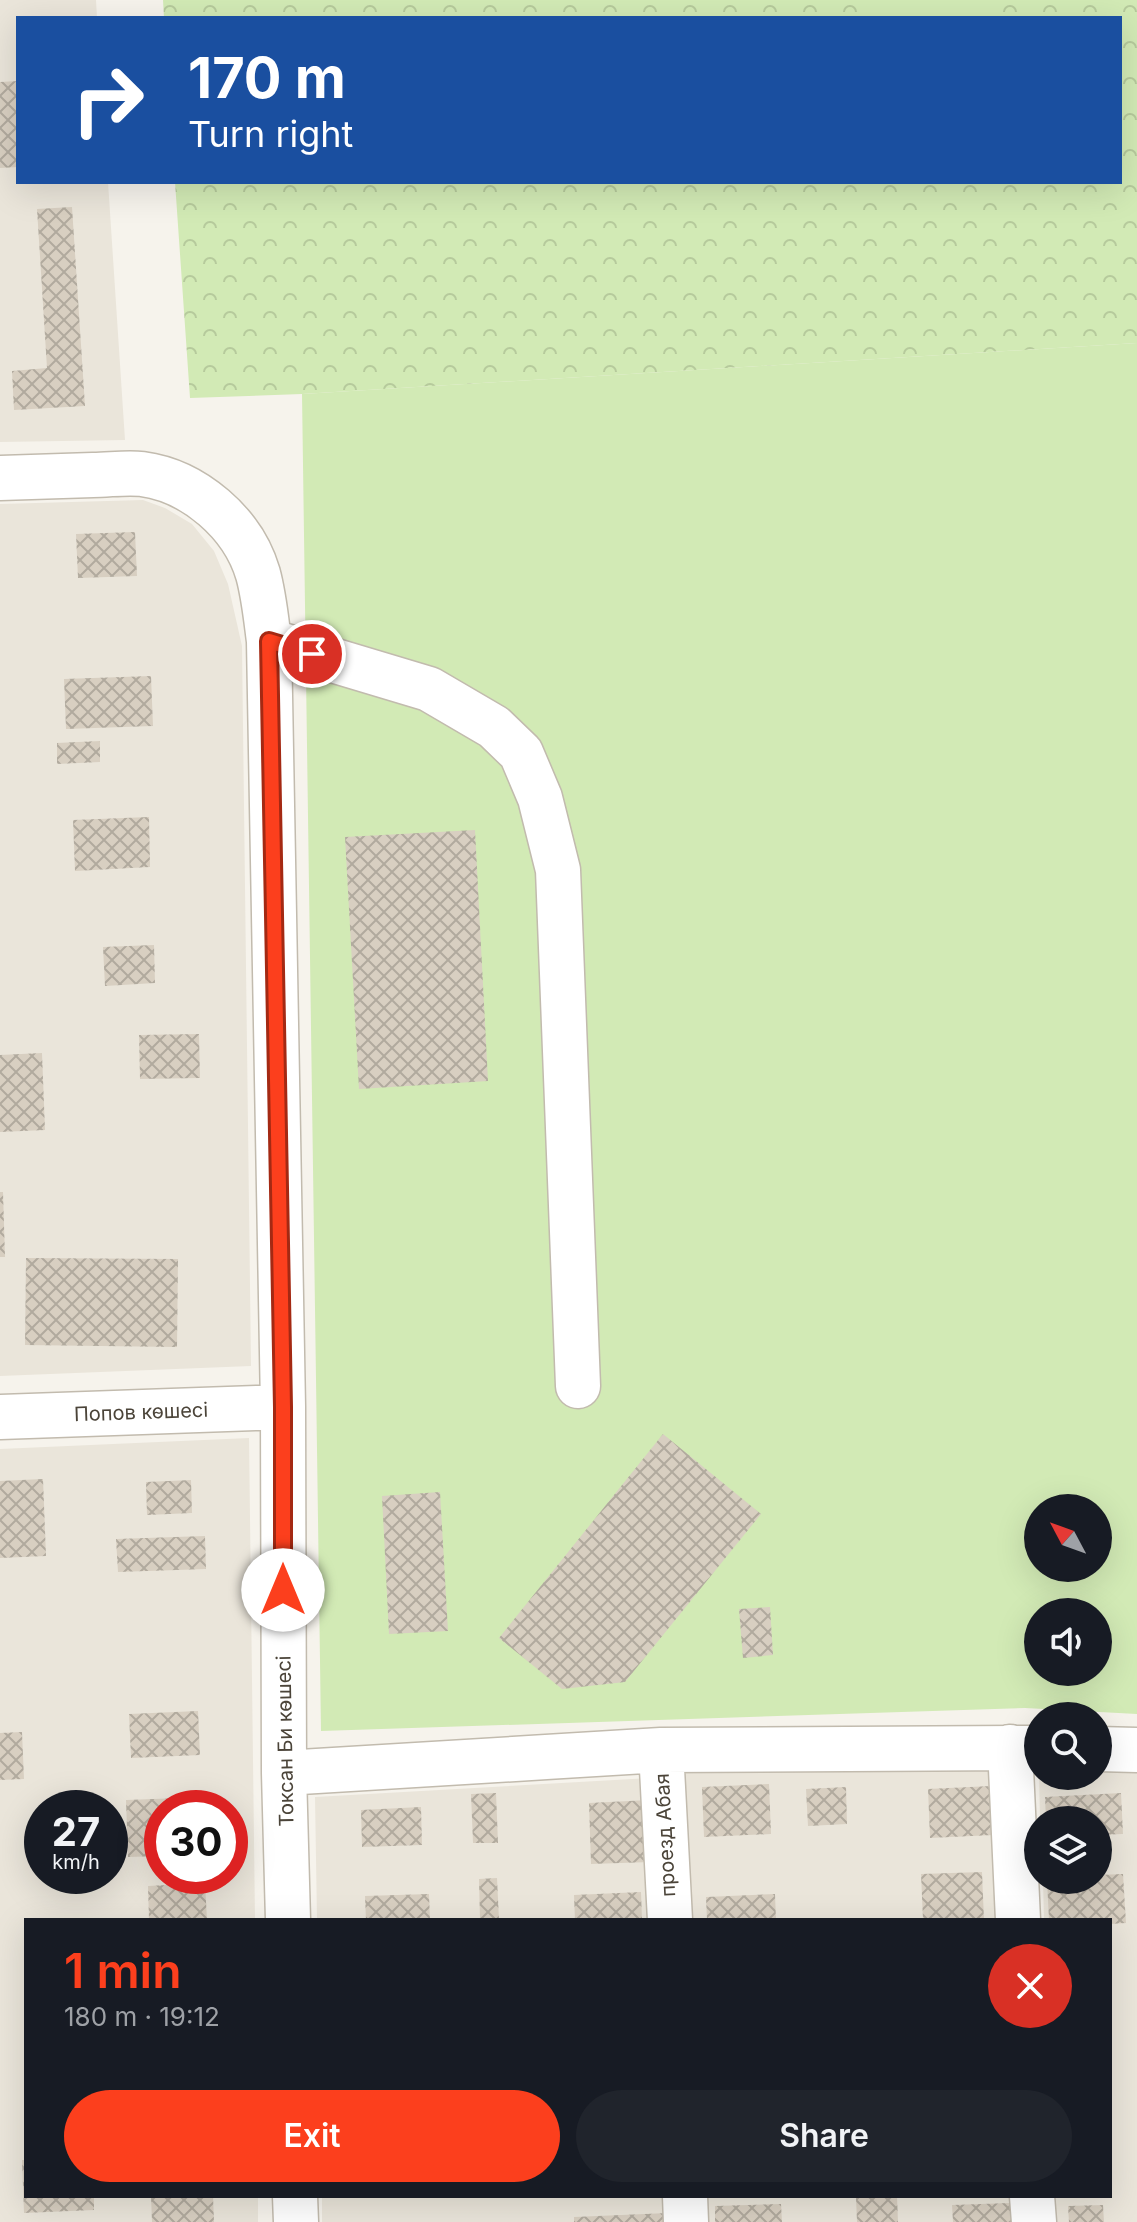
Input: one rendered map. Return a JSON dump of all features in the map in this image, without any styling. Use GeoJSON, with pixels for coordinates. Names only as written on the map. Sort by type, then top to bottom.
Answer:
{"type":"FeatureCollection","features":[{"type":"Feature","properties":{"kind":"street","name":"Токсан Би көшесі"},"geometry":{"type":"LineString","coordinates":[[0,478],[140,474],[167,479],[186,487],[221,513],[235,530],[257,571],[265,604],[269,641],[283,1407],[284,1773],[288,1918]]}},
{"type":"Feature","properties":{"kind":"street"},"geometry":{"type":"LineString","coordinates":[[269,641],[429,689],[494,727],[521,753],[526,764],[540,798],[558,870],[578,1386]]}},
{"type":"Feature","properties":{"kind":"street","name":"Попов көшесі"},"geometry":{"type":"LineString","coordinates":[[0,1417],[283,1407]]}},
{"type":"Feature","properties":{"kind":"street"},"geometry":{"type":"LineString","coordinates":[[284,1773],[661,1750],[1024,1748],[1018,1918]]}},
{"type":"Feature","properties":{"kind":"street"},"geometry":{"type":"LineString","coordinates":[[1112,1749],[1137,1750]]}},
{"type":"Feature","properties":{"kind":"street","name":"проезд Абая"},"geometry":{"type":"LineString","coordinates":[[661,1750],[670,1918]]}},
{"type":"Feature","properties":{"kind":"street"},"geometry":{"type":"LineString","coordinates":[[295,2198],[296,2222]]}},
{"type":"Feature","properties":{"kind":"street"},"geometry":{"type":"LineString","coordinates":[[685,2198],[686,2222]]}},
{"type":"Feature","properties":{"kind":"street"},"geometry":{"type":"LineString","coordinates":[[1032,2198],[1034,2222]]}},
{"type":"Feature","properties":{"kind":"shaded area"},"geometry":{"type":"Polygon","coordinates":[[[0,0],[96,0],[97,16],[16,16],[16,184],[108,184],[125,440],[0,442],[0,0]]]}},
{"type":"Feature","properties":{"kind":"shaded area"},"geometry":{"type":"Polygon","coordinates":[[[143,500],[165,508],[192,524],[214,551],[228,584],[242,646],[251,1366],[0,1376],[0,504],[143,500]]]}},
{"type":"Feature","properties":{"kind":"shaded area"},"geometry":{"type":"Polygon","coordinates":[[[249,1438],[255,1918],[24,1918],[24,2198],[258,2198],[258,2222],[0,2222],[0,1449],[249,1438]]]}},
{"type":"Feature","properties":{"kind":"shaded area"},"geometry":{"type":"Polygon","coordinates":[[[999,1768],[1005,1918],[691,1918],[685,1773],[999,1768]]]}},
{"type":"Feature","properties":{"kind":"shaded area"},"geometry":{"type":"Polygon","coordinates":[[[1112,1770],[1137,1771],[1137,2222],[1055,2222],[1054,2198],[1112,2198],[1112,1918],[1044,1918],[1043,1894],[1112,1894],[1112,1806],[1040,1806],[1039,1790],[1112,1790],[1112,1770]]]}},
{"type":"Feature","properties":{"kind":"shaded area"},"geometry":{"type":"Polygon","coordinates":[[[650,1778],[656,1918],[317,1918],[315,1797],[650,1778]]]}},
{"type":"Feature","properties":{"kind":"shaded area"},"geometry":{"type":"Polygon","coordinates":[[[322,2198],[668,2198],[669,2222],[322,2222],[322,2198]]]}},
{"type":"Feature","properties":{"kind":"shaded area"},"geometry":{"type":"Polygon","coordinates":[[[702,2198],[1017,2198],[1018,2222],[703,2222],[702,2198]]]}},
{"type":"Feature","properties":{"kind":"green space"},"geometry":{"type":"Polygon","coordinates":[[[163,0],[1137,0],[1137,343],[302,394],[190,398],[175,184],[1122,184],[1122,16],[164,16],[163,0]]]}},
{"type":"Feature","properties":{"kind":"green space"},"geometry":{"type":"Polygon","coordinates":[[[867,0],[985,0],[985,16],[866,16],[867,0]]]}},
{"type":"Feature","properties":{"kind":"green space"},"geometry":{"type":"Polygon","coordinates":[[[1137,343],[1137,1714],[1112,1713],[1112,1702],[1024,1702],[1024,1708],[321,1731],[302,394],[1137,343]]]}},
{"type":"Feature","properties":{"kind":"building"},"geometry":{"type":"Polygon","coordinates":[[[16,81],[16,167],[0,168],[0,82],[16,81]]]}},
{"type":"Feature","properties":{"kind":"building"},"geometry":{"type":"Polygon","coordinates":[[[72,207],[85,406],[14,410],[12,371],[47,368],[37,209],[72,207]]]}},
{"type":"Feature","properties":{"kind":"building"},"geometry":{"type":"Polygon","coordinates":[[[135,532],[137,576],[78,578],[76,534],[135,532]]]}},
{"type":"Feature","properties":{"kind":"building"},"geometry":{"type":"Polygon","coordinates":[[[151,676],[153,726],[66,729],[64,679],[151,676]]]}},
{"type":"Feature","properties":{"kind":"building"},"geometry":{"type":"Polygon","coordinates":[[[100,741],[100,762],[57,764],[57,743],[100,741]]]}},
{"type":"Feature","properties":{"kind":"building"},"geometry":{"type":"Polygon","coordinates":[[[149,817],[150,867],[75,871],[73,820],[149,817]]]}},
{"type":"Feature","properties":{"kind":"building"},"geometry":{"type":"Polygon","coordinates":[[[475,830],[488,1081],[359,1089],[345,837],[475,830]]]}},
{"type":"Feature","properties":{"kind":"building"},"geometry":{"type":"Polygon","coordinates":[[[154,945],[155,983],[105,986],[103,947],[154,945]]]}},
{"type":"Feature","properties":{"kind":"building"},"geometry":{"type":"Polygon","coordinates":[[[199,1034],[200,1078],[140,1079],[139,1035],[199,1034]]]}},
{"type":"Feature","properties":{"kind":"building"},"geometry":{"type":"Polygon","coordinates":[[[42,1053],[45,1130],[0,1132],[0,1055],[42,1053]]]}},
{"type":"Feature","properties":{"kind":"building"},"geometry":{"type":"Polygon","coordinates":[[[0,1192],[3,1192],[5,1257],[0,1257],[0,1192]]]}},
{"type":"Feature","properties":{"kind":"building"},"geometry":{"type":"Polygon","coordinates":[[[26,1258],[178,1259],[177,1347],[25,1345],[26,1258]]]}},
{"type":"Feature","properties":{"kind":"building"},"geometry":{"type":"Polygon","coordinates":[[[663,1434],[761,1514],[625,1682],[562,1689],[499,1638],[663,1434]]]}},
{"type":"Feature","properties":{"kind":"building"},"geometry":{"type":"Polygon","coordinates":[[[43,1479],[46,1556],[0,1558],[0,1481],[43,1479]]]}},
{"type":"Feature","properties":{"kind":"building"},"geometry":{"type":"Polygon","coordinates":[[[191,1480],[192,1513],[147,1515],[146,1482],[191,1480]]]}},
{"type":"Feature","properties":{"kind":"building"},"geometry":{"type":"Polygon","coordinates":[[[440,1492],[448,1631],[389,1634],[382,1496],[440,1492]]]}},
{"type":"Feature","properties":{"kind":"building"},"geometry":{"type":"Polygon","coordinates":[[[205,1536],[206,1569],[118,1572],[116,1539],[205,1536]]]}},
{"type":"Feature","properties":{"kind":"building"},"geometry":{"type":"Polygon","coordinates":[[[770,1607],[773,1655],[743,1658],[739,1609],[770,1607]]]}},
{"type":"Feature","properties":{"kind":"building"},"geometry":{"type":"Polygon","coordinates":[[[198,1711],[200,1755],[131,1758],[129,1714],[198,1711]]]}},
{"type":"Feature","properties":{"kind":"building"},"geometry":{"type":"Polygon","coordinates":[[[22,1732],[24,1779],[0,1780],[0,1733],[22,1732]]]}},
{"type":"Feature","properties":{"kind":"building"},"geometry":{"type":"Polygon","coordinates":[[[769,1784],[771,1834],[704,1837],[702,1787],[769,1784]]]}},
{"type":"Feature","properties":{"kind":"building"},"geometry":{"type":"Polygon","coordinates":[[[991,1786],[993,1835],[930,1838],[928,1789],[991,1786]]]}},
{"type":"Feature","properties":{"kind":"building"},"geometry":{"type":"Polygon","coordinates":[[[846,1787],[847,1824],[808,1826],[806,1789],[846,1787]]]}},
{"type":"Feature","properties":{"kind":"building"},"geometry":{"type":"Polygon","coordinates":[[[496,1793],[498,1843],[473,1843],[471,1794],[496,1793]]]}},
{"type":"Feature","properties":{"kind":"building"},"geometry":{"type":"Polygon","coordinates":[[[1121,1793],[1123,1834],[1112,1834],[1112,1806],[1045,1806],[1045,1797],[1121,1793]]]}},
{"type":"Feature","properties":{"kind":"building"},"geometry":{"type":"Polygon","coordinates":[[[144,1799],[144,1857],[128,1857],[128,1800],[144,1799]]]}},
{"type":"Feature","properties":{"kind":"building"},"geometry":{"type":"Polygon","coordinates":[[[649,1800],[651,1862],[591,1864],[589,1803],[649,1800]]]}},
{"type":"Feature","properties":{"kind":"building"},"geometry":{"type":"Polygon","coordinates":[[[421,1807],[422,1845],[362,1847],[361,1810],[421,1807]]]}},
{"type":"Feature","properties":{"kind":"building"},"geometry":{"type":"Polygon","coordinates":[[[982,1872],[984,1918],[923,1918],[921,1874],[982,1872]]]}},
{"type":"Feature","properties":{"kind":"building"},"geometry":{"type":"Polygon","coordinates":[[[1112,1874],[1123,1874],[1126,1923],[1112,1924],[1112,1918],[1049,1918],[1048,1894],[1112,1894],[1112,1874]]]}},
{"type":"Feature","properties":{"kind":"building"},"geometry":{"type":"Polygon","coordinates":[[[497,1878],[499,1918],[480,1918],[479,1879],[497,1878]]]}},
{"type":"Feature","properties":{"kind":"building"},"geometry":{"type":"Polygon","coordinates":[[[641,1892],[642,1918],[575,1918],[574,1895],[641,1892]]]}},
{"type":"Feature","properties":{"kind":"building"},"geometry":{"type":"Polygon","coordinates":[[[148,1894],[206,1894],[207,1918],[149,1918],[148,1894]]]}},
{"type":"Feature","properties":{"kind":"building"},"geometry":{"type":"Polygon","coordinates":[[[429,1894],[430,1918],[366,1918],[365,1896],[429,1894]]]}},
{"type":"Feature","properties":{"kind":"building"},"geometry":{"type":"Polygon","coordinates":[[[775,1894],[776,1918],[707,1918],[706,1897],[775,1894]]]}},
{"type":"Feature","properties":{"kind":"building"},"geometry":{"type":"Polygon","coordinates":[[[22,2160],[24,2198],[94,2198],[94,2210],[24,2213],[22,2160]]]}},
{"type":"Feature","properties":{"kind":"building"},"geometry":{"type":"Polygon","coordinates":[[[151,2198],[213,2198],[214,2222],[152,2222],[151,2198]]]}},
{"type":"Feature","properties":{"kind":"building"},"geometry":{"type":"Polygon","coordinates":[[[856,2198],[897,2198],[898,2222],[857,2222],[856,2198]]]}},
{"type":"Feature","properties":{"kind":"building"},"geometry":{"type":"Polygon","coordinates":[[[1010,2203],[1011,2222],[953,2222],[952,2205],[1010,2203]]]}},
{"type":"Feature","properties":{"kind":"building"},"geometry":{"type":"Polygon","coordinates":[[[781,2204],[782,2222],[715,2222],[715,2206],[781,2204]]]}},
{"type":"Feature","properties":{"kind":"building"},"geometry":{"type":"Polygon","coordinates":[[[1103,2205],[1104,2222],[1069,2222],[1068,2206],[1103,2205]]]}},
{"type":"Feature","properties":{"kind":"building"},"geometry":{"type":"Polygon","coordinates":[[[668,2213],[669,2222],[574,2222],[574,2217],[668,2213]]]}},
{"type":"Feature","properties":{"kind":"route"},"geometry":{"type":"LineString","coordinates":[[283,1590],[283,1407],[269,641],[312,654]]}}]}
